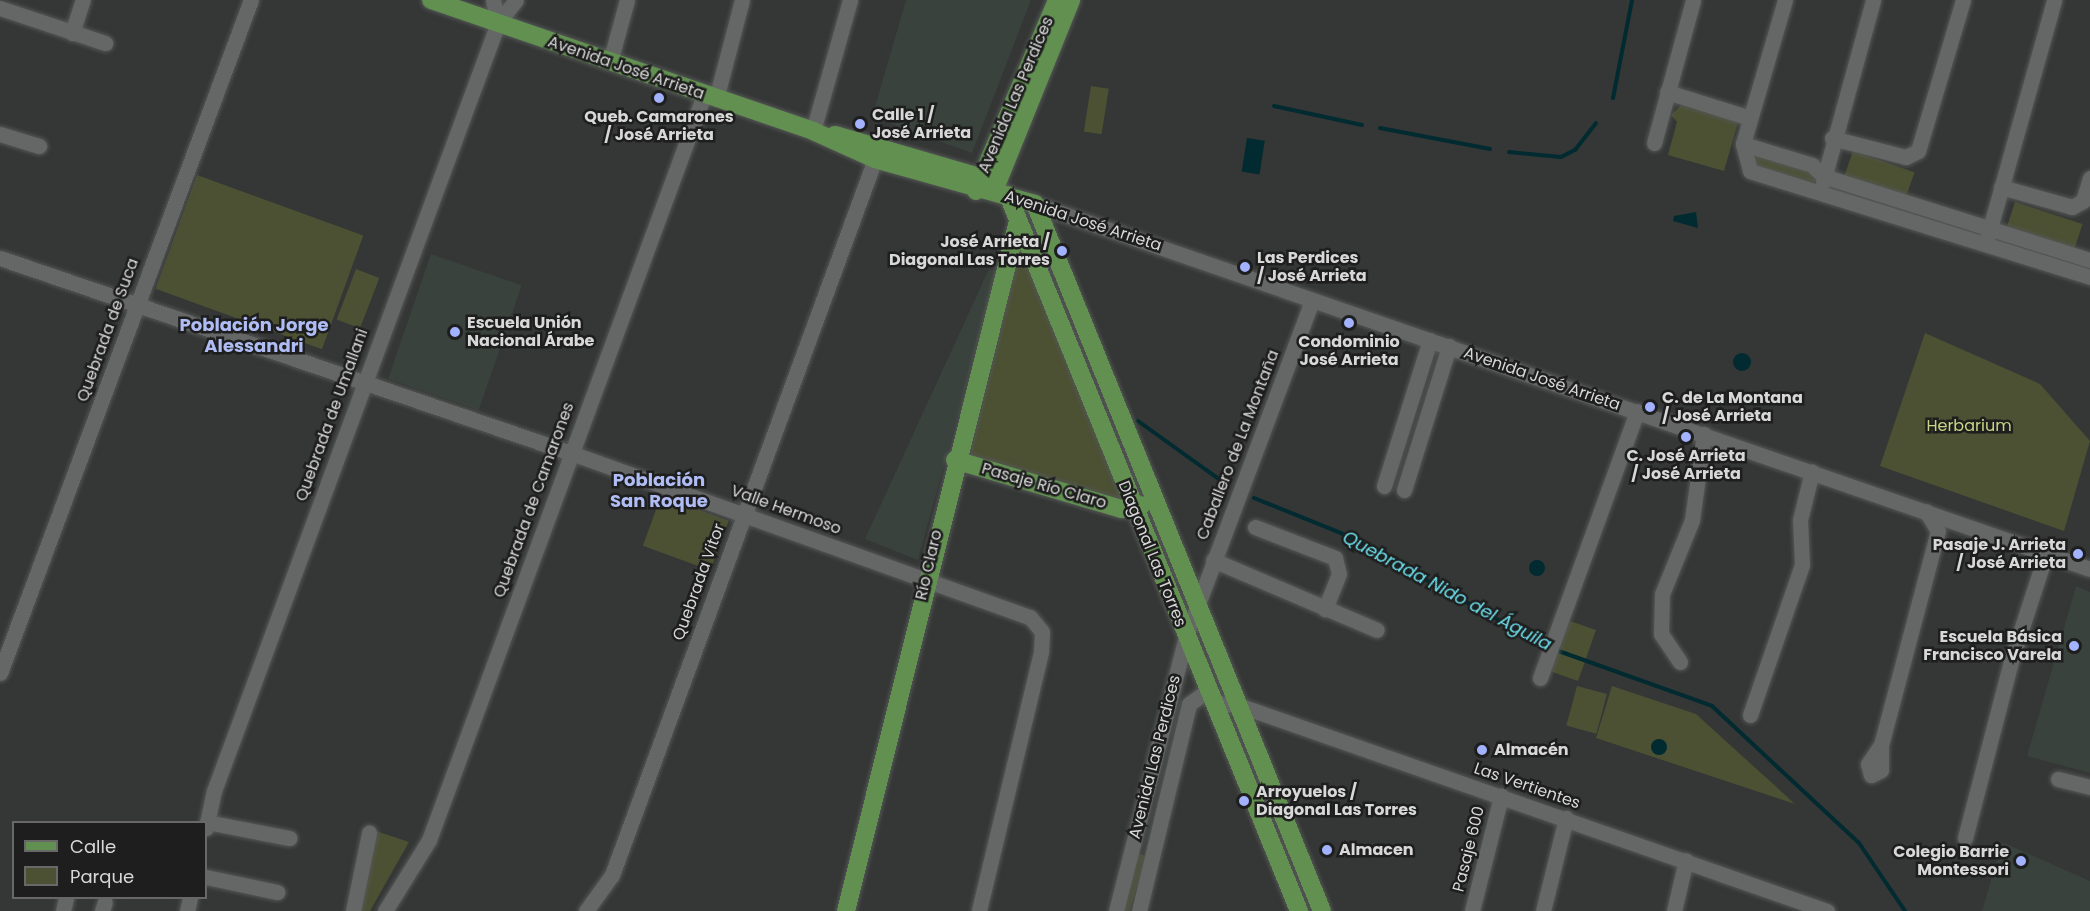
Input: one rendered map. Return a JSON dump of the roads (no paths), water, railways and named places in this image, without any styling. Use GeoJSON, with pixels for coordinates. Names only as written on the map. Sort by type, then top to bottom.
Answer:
{"type":"FeatureCollection","features":[{"type":"Feature","properties":{"kind":"main road","name":"Avenida José Arrieta"},"geometry":{"type":"LineString","coordinates":[[431,0],[817,132],[875,159],[989,189]]}},
{"type":"Feature","properties":{"kind":"main road","name":"Avenida Las Perdices"},"geometry":{"type":"LineString","coordinates":[[989,189],[1057,0]]}},
{"type":"Feature","properties":{"kind":"main road","name":"Avenida Las Perdices"},"geometry":{"type":"LineString","coordinates":[[989,189],[1071,0]]}},
{"type":"Feature","properties":{"kind":"main road","name":"Avenida José Arrieta"},"geometry":{"type":"LineString","coordinates":[[817,132],[857,139],[1035,204]]}},
{"type":"Feature","properties":{"kind":"main road","name":"Diagonal Las Torres"},"geometry":{"type":"LineString","coordinates":[[989,189],[1018,221],[1133,510],[1299,911]]}},
{"type":"Feature","properties":{"kind":"main road","name":"Diagonal Las Torres"},"geometry":{"type":"LineString","coordinates":[[1035,204],[1322,911]]}},
{"type":"Feature","properties":{"kind":"main road","name":"Río Claro"},"geometry":{"type":"LineString","coordinates":[[846,911],[954,460],[1018,221]]}},
{"type":"Feature","properties":{"kind":"main road","name":"Pasaje Río Claro"},"geometry":{"type":"LineString","coordinates":[[954,460],[1133,510]]}},
{"type":"Feature","properties":{"kind":"main road"},"geometry":{"type":"LineString","coordinates":[[1133,510],[1146,502],[1150,489]]}},
{"type":"Feature","properties":{"kind":"street"},"geometry":{"type":"LineString","coordinates":[[72,33],[83,0]]}},
{"type":"Feature","properties":{"kind":"street","name":"Quebrada de Suca"},"geometry":{"type":"LineString","coordinates":[[0,673],[251,0]]}},
{"type":"Feature","properties":{"kind":"street"},"geometry":{"type":"LineString","coordinates":[[493,0],[498,23]]}},
{"type":"Feature","properties":{"kind":"street","name":"Quebrada de Umallani"},"geometry":{"type":"LineString","coordinates":[[207,822],[364,381],[498,23],[516,0]]}},
{"type":"Feature","properties":{"kind":"street"},"geometry":{"type":"LineString","coordinates":[[610,62],[627,0]]}},
{"type":"Feature","properties":{"kind":"street","name":"Quebrada de Camarones"},"geometry":{"type":"LineString","coordinates":[[385,911],[429,840],[571,453],[710,97],[742,0]]}},
{"type":"Feature","properties":{"kind":"street"},"geometry":{"type":"LineString","coordinates":[[817,132],[850,0]]}},
{"type":"Feature","properties":{"kind":"street"},"geometry":{"type":"LineString","coordinates":[[1654,143],[1693,0]]}},
{"type":"Feature","properties":{"kind":"street"},"geometry":{"type":"LineString","coordinates":[[1785,0],[1743,144],[1745,162],[1762,179],[1988,237],[2090,260]]}},
{"type":"Feature","properties":{"kind":"street"},"geometry":{"type":"LineString","coordinates":[[1822,194],[1823,176],[1832,138],[1873,0]]}},
{"type":"Feature","properties":{"kind":"street"},"geometry":{"type":"LineString","coordinates":[[1832,138],[1906,157],[1918,151],[1963,0]]}},
{"type":"Feature","properties":{"kind":"street"},"geometry":{"type":"LineString","coordinates":[[1988,237],[2054,0]]}},
{"type":"Feature","properties":{"kind":"street"},"geometry":{"type":"LineString","coordinates":[[3,6],[105,44]]}},
{"type":"Feature","properties":{"kind":"street"},"geometry":{"type":"LineString","coordinates":[[1667,92],[1750,118]]}},
{"type":"Feature","properties":{"kind":"street"},"geometry":{"type":"LineString","coordinates":[[0,134],[39,146]]}},
{"type":"Feature","properties":{"kind":"street"},"geometry":{"type":"LineString","coordinates":[[1743,144],[1812,165],[1823,176],[2090,277]]}},
{"type":"Feature","properties":{"kind":"street","name":"Quebrada Vitor"},"geometry":{"type":"LineString","coordinates":[[586,911],[612,874],[875,159]]}},
{"type":"Feature","properties":{"kind":"street"},"geometry":{"type":"LineString","coordinates":[[2001,187],[2072,207],[2083,201],[2090,178]]}},
{"type":"Feature","properties":{"kind":"street","name":"Avenida José Arrieta"},"geometry":{"type":"LineString","coordinates":[[1035,204],[2090,569]]}},
{"type":"Feature","properties":{"kind":"street","name":"Valle Hermoso"},"geometry":{"type":"LineString","coordinates":[[0,258],[364,381],[743,514],[926,582],[1024,614],[1038,625],[1044,640],[979,911]]}},
{"type":"Feature","properties":{"kind":"street","name":"Caballero de La Montaña"},"geometry":{"type":"LineString","coordinates":[[1197,603],[1312,300]]}},
{"type":"Feature","properties":{"kind":"street"},"geometry":{"type":"LineString","coordinates":[[1384,486],[1430,340]]}},
{"type":"Feature","properties":{"kind":"street"},"geometry":{"type":"LineString","coordinates":[[1404,490],[1449,346]]}},
{"type":"Feature","properties":{"kind":"street"},"geometry":{"type":"LineString","coordinates":[[1539,678],[1637,411]]}},
{"type":"Feature","properties":{"kind":"street"},"geometry":{"type":"LineString","coordinates":[[1680,662],[1661,634],[1662,594],[1692,520],[1704,434]]}},
{"type":"Feature","properties":{"kind":"street"},"geometry":{"type":"LineString","coordinates":[[1750,715],[1802,565],[1800,520],[1812,471]]}},
{"type":"Feature","properties":{"kind":"street"},"geometry":{"type":"LineString","coordinates":[[1926,511],[1938,531]]}},
{"type":"Feature","properties":{"kind":"street"},"geometry":{"type":"LineString","coordinates":[[1881,745],[1938,531],[1946,524],[1962,524]]}},
{"type":"Feature","properties":{"kind":"street"},"geometry":{"type":"LineString","coordinates":[[1255,526],[1335,558],[1339,574],[1325,609]]}},
{"type":"Feature","properties":{"kind":"street"},"geometry":{"type":"LineString","coordinates":[[1965,838],[2011,661],[2046,553]]}},
{"type":"Feature","properties":{"kind":"street"},"geometry":{"type":"LineString","coordinates":[[1213,560],[1377,630]]}},
{"type":"Feature","properties":{"kind":"street","name":"Avenida Las Perdices"},"geometry":{"type":"LineString","coordinates":[[1116,911],[1186,636],[1197,603]]}},
{"type":"Feature","properties":{"kind":"street","name":"Avenida Las Perdices"},"geometry":{"type":"LineString","coordinates":[[1139,911],[1189,704],[1210,697]]}},
{"type":"Feature","properties":{"kind":"street","name":"Las Vertientes"},"geometry":{"type":"LineString","coordinates":[[1210,697],[1566,818],[1827,911]]}},
{"type":"Feature","properties":{"kind":"street"},"geometry":{"type":"LineString","coordinates":[[2058,779],[2090,787]]}},
{"type":"Feature","properties":{"kind":"street","name":"Pasaje 600"},"geometry":{"type":"LineString","coordinates":[[1472,911],[1501,796]]}},
{"type":"Feature","properties":{"kind":"street"},"geometry":{"type":"LineString","coordinates":[[1543,911],[1566,818]]}},
{"type":"Feature","properties":{"kind":"street","name":"Quebrada de Umallani"},"geometry":{"type":"LineString","coordinates":[[207,825],[289,838]]}},
{"type":"Feature","properties":{"kind":"street"},"geometry":{"type":"LineString","coordinates":[[353,911],[369,833]]}},
{"type":"Feature","properties":{"kind":"street"},"geometry":{"type":"LineString","coordinates":[[1674,911],[1686,861]]}},
{"type":"Feature","properties":{"kind":"street"},"geometry":{"type":"LineString","coordinates":[[207,877],[277,892]]}},
{"type":"Feature","properties":{"kind":"water"},"geometry":{"type":"Polygon","coordinates":[[[1247,138],[1265,141],[1259,174],[1242,172],[1247,138]]]}},
{"type":"Feature","properties":{"kind":"water"},"geometry":{"type":"Polygon","coordinates":[[[1696,212],[1698,228],[1673,221],[1674,216],[1696,212]]]}},
{"type":"Feature","properties":{"kind":"water"},"geometry":{"type":"Polygon","coordinates":[[[1742,353],[1748,356],[1751,362],[1748,368],[1742,371],[1736,368],[1733,362],[1736,356],[1742,353]]]}},
{"type":"Feature","properties":{"kind":"water"},"geometry":{"type":"Polygon","coordinates":[[[1537,560],[1543,562],[1545,568],[1543,574],[1537,576],[1531,574],[1529,568],[1531,562],[1537,560]]]}},
{"type":"Feature","properties":{"kind":"water"},"geometry":{"type":"Polygon","coordinates":[[[1656,739],[1662,739],[1667,747],[1665,753],[1656,755],[1651,750],[1651,744],[1656,739]]]}},
{"type":"Feature","properties":{"kind":"waterway"},"geometry":{"type":"LineString","coordinates":[[1613,98],[1632,0]]}},
{"type":"Feature","properties":{"kind":"waterway"},"geometry":{"type":"LineString","coordinates":[[1274,106],[1362,125]]}},
{"type":"Feature","properties":{"kind":"waterway"},"geometry":{"type":"LineString","coordinates":[[1509,152],[1561,157],[1575,150],[1596,123]]}},
{"type":"Feature","properties":{"kind":"waterway"},"geometry":{"type":"LineString","coordinates":[[1380,128],[1490,149]]}},
{"type":"Feature","properties":{"kind":"waterway","name":"Quebrada Nido del Águila"},"geometry":{"type":"LineString","coordinates":[[1138,421],[1227,485]]}},
{"type":"Feature","properties":{"kind":"waterway","name":"Quebrada Nido del Águila"},"geometry":{"type":"LineString","coordinates":[[1254,498],[1341,533],[1546,646]]}},
{"type":"Feature","properties":{"kind":"waterway","name":"Quebrada Nido del Águila"},"geometry":{"type":"LineString","coordinates":[[1553,649],[1712,706],[1859,843],[1905,911]]}},
{"type":"Feature","properties":{"kind":"place","name":"Queb. Camarones / José Arrieta"},"geometry":{"type":"Point","coordinates":[659,98]}},
{"type":"Feature","properties":{"kind":"place","name":"Calle 1 / José Arrieta"},"geometry":{"type":"Point","coordinates":[860,124]}},
{"type":"Feature","properties":{"kind":"place","name":"José Arrieta / Diagonal Las Torres"},"geometry":{"type":"Point","coordinates":[1062,251]}},
{"type":"Feature","properties":{"kind":"place","name":"Las Perdices / José Arrieta"},"geometry":{"type":"Point","coordinates":[1245,267]}},
{"type":"Feature","properties":{"kind":"place","name":"Condominio José Arrieta"},"geometry":{"type":"Point","coordinates":[1349,323]}},
{"type":"Feature","properties":{"kind":"place","name":"Escuela Unión Nacional Árabe"},"geometry":{"type":"Point","coordinates":[455,332]}},
{"type":"Feature","properties":{"kind":"place","name":"C. de La Montana / José Arrieta"},"geometry":{"type":"Point","coordinates":[1650,407]}},
{"type":"Feature","properties":{"kind":"place","name":"C. José Arrieta / José Arrieta"},"geometry":{"type":"Point","coordinates":[1686,437]}},
{"type":"Feature","properties":{"kind":"place","name":"Pasaje J. Arrieta / José Arrieta"},"geometry":{"type":"Point","coordinates":[2078,554]}},
{"type":"Feature","properties":{"kind":"place","name":"Escuela Básica Francisco Varela"},"geometry":{"type":"Point","coordinates":[2074,646]}},
{"type":"Feature","properties":{"kind":"place","name":"Almacén"},"geometry":{"type":"Point","coordinates":[1482,750]}},
{"type":"Feature","properties":{"kind":"place","name":"Arroyuelos / Diagonal Las Torres"},"geometry":{"type":"Point","coordinates":[1244,801]}},
{"type":"Feature","properties":{"kind":"place","name":"Almacen"},"geometry":{"type":"Point","coordinates":[1327,850]}},
{"type":"Feature","properties":{"kind":"place","name":"Colegio Barrie Montessori"},"geometry":{"type":"Point","coordinates":[2021,861]}},
{"type":"Feature","properties":{"kind":"district","name":"Población Jorge Alessandri"},"geometry":{"type":"Point","coordinates":[254,336]}},
{"type":"Feature","properties":{"kind":"district","name":"Población San Roque"},"geometry":{"type":"Point","coordinates":[659,491]}},
{"type":"Feature","properties":{"kind":"park label","name":"Herbarium"},"geometry":{"type":"Point","coordinates":[1969,426]}}]}
